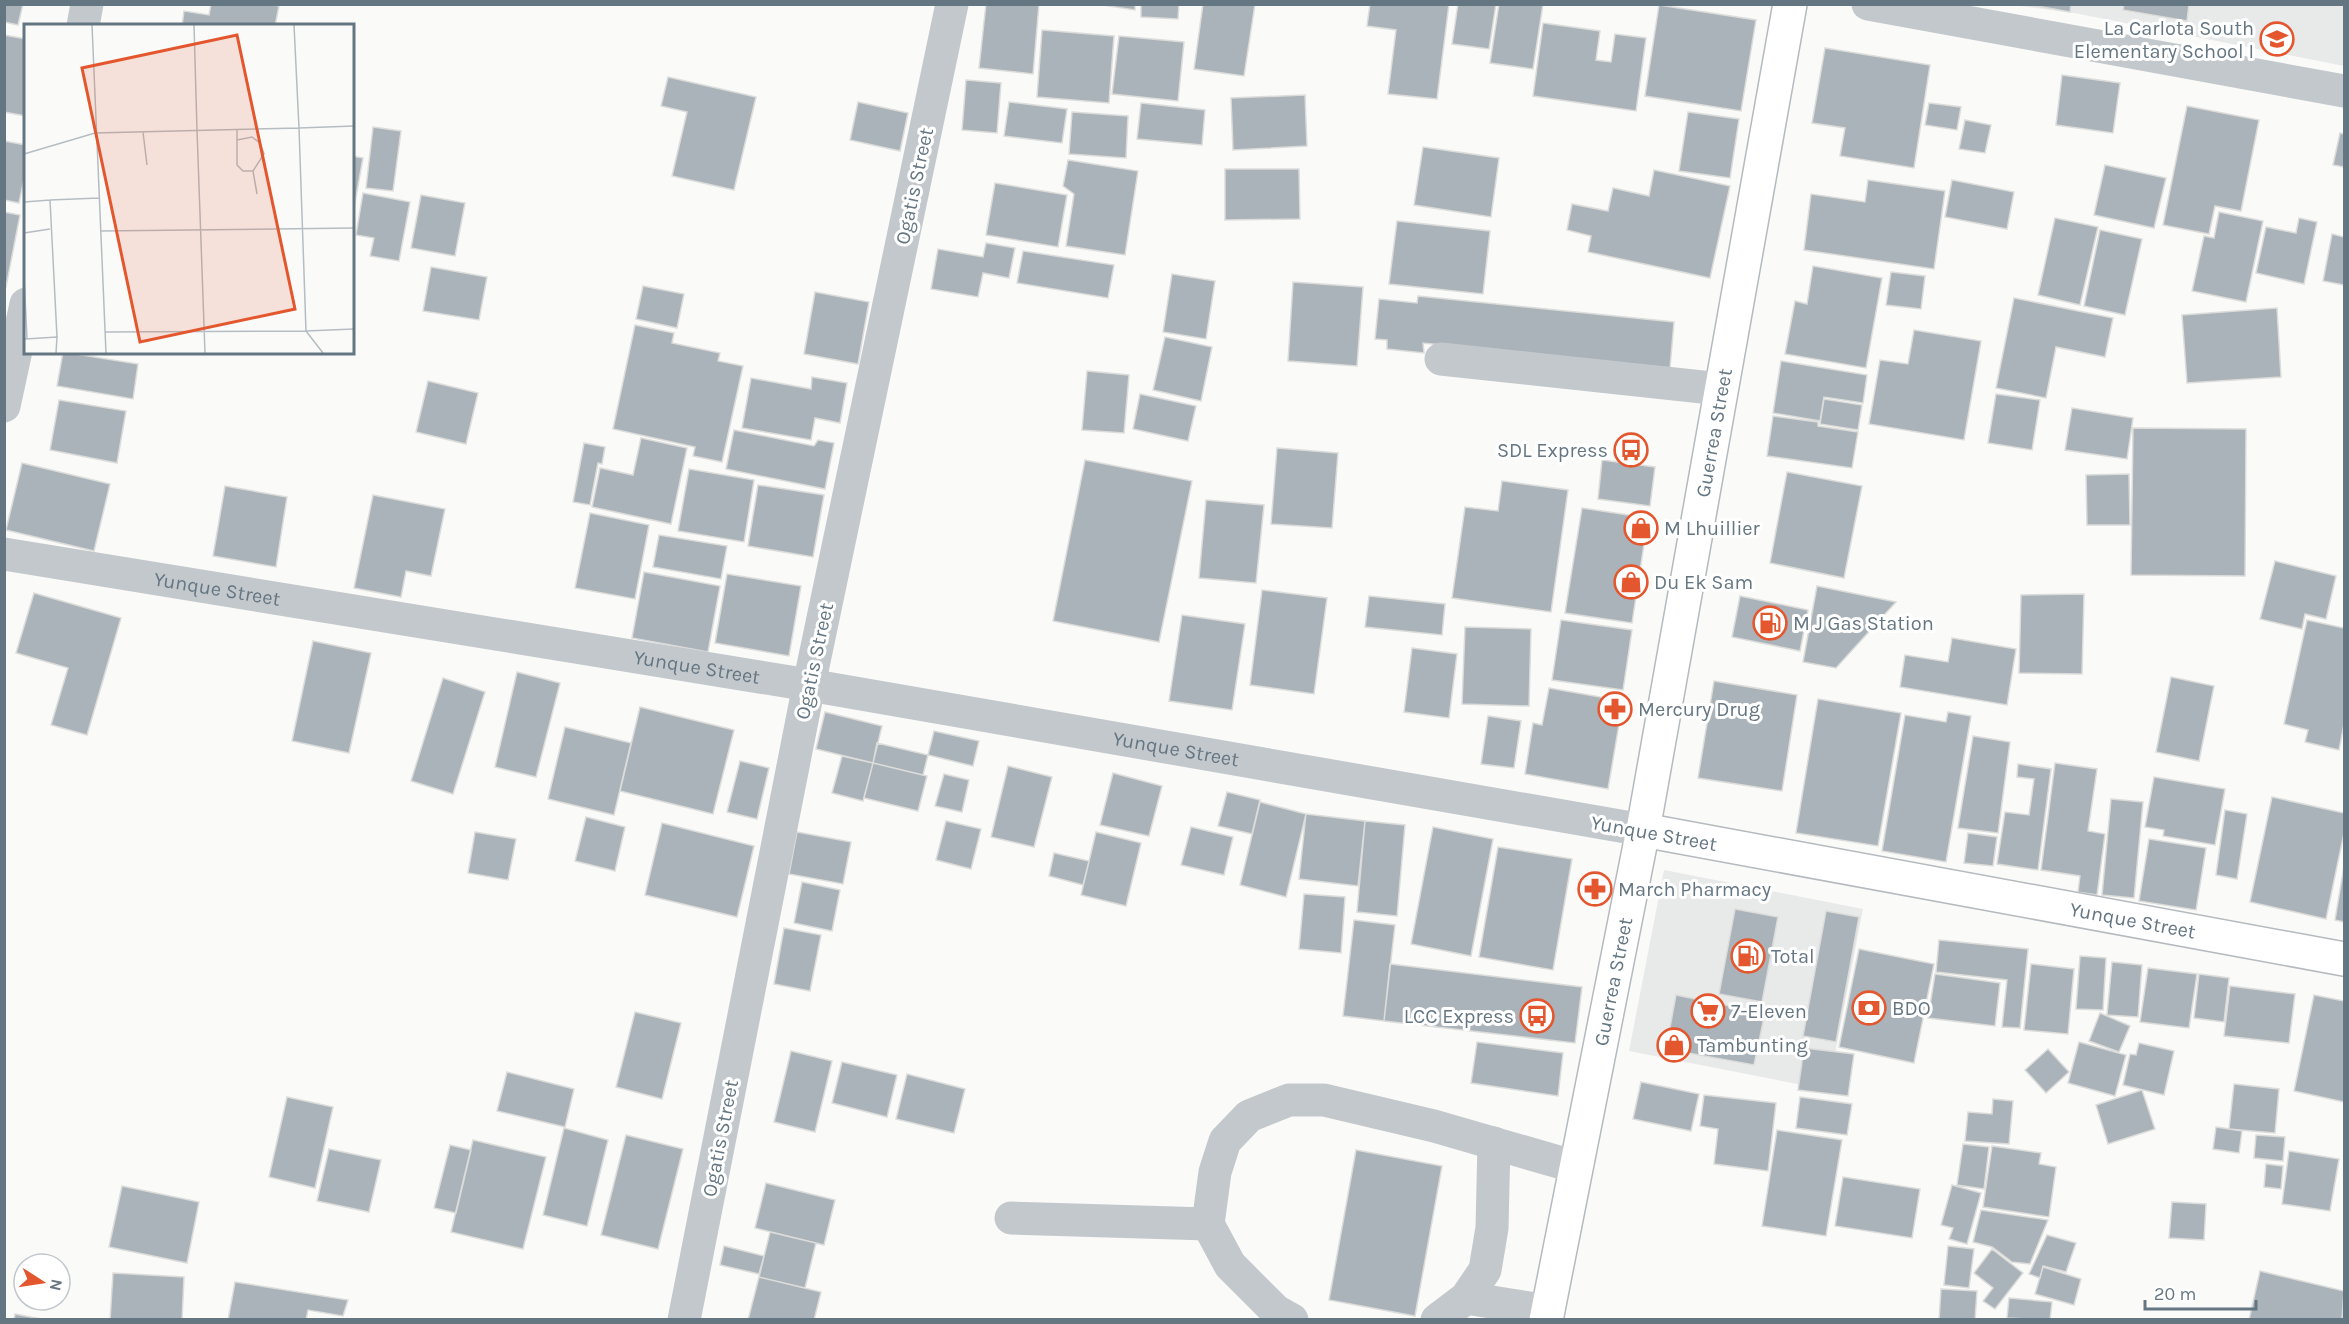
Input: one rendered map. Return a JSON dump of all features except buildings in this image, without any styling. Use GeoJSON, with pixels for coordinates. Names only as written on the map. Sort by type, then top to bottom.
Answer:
{"type":"FeatureCollection","features":[{"type":"Feature","properties":{"kind":"main road","name":"Guerrea Street"},"geometry":{"type":"LineString","coordinates":[[1547,1315],[1643,830],[1790,4]]}},
{"type":"Feature","properties":{"kind":"main road","name":"Yunque Street"},"geometry":{"type":"LineString","coordinates":[[1643,830],[2344,959]]}},
{"type":"Feature","properties":{"kind":"street"},"geometry":{"type":"LineString","coordinates":[[83,24],[87,4]]}},
{"type":"Feature","properties":{"kind":"street","name":"Ogatis Street"},"geometry":{"type":"LineString","coordinates":[[684,1320],[809,685],[952,4]]}},
{"type":"Feature","properties":{"kind":"street"},"geometry":{"type":"LineString","coordinates":[[1868,4],[2344,91]]}},
{"type":"Feature","properties":{"kind":"street"},"geometry":{"type":"LineString","coordinates":[[4,406],[24,313]]}},
{"type":"Feature","properties":{"kind":"street"},"geometry":{"type":"LineString","coordinates":[[1441,359],[1721,389]]}},
{"type":"Feature","properties":{"kind":"street","name":"Yunque Street"},"geometry":{"type":"LineString","coordinates":[[4,554],[809,685],[1643,830]]}},
{"type":"Feature","properties":{"kind":"street"},"geometry":{"type":"LineString","coordinates":[[1292,1320],[1276,1311],[1230,1265],[1208,1224],[1215,1172],[1226,1141],[1250,1116],[1289,1100],[1324,1100],[1494,1143],[1576,1167]]}},
{"type":"Feature","properties":{"kind":"street"},"geometry":{"type":"LineString","coordinates":[[1437,1320],[1466,1298],[1485,1270],[1492,1228],[1494,1143]]}},
{"type":"Feature","properties":{"kind":"street"},"geometry":{"type":"LineString","coordinates":[[1011,1218],[1208,1224]]}},
{"type":"Feature","properties":{"kind":"street"},"geometry":{"type":"LineString","coordinates":[[1466,1298],[1547,1315]]}},
{"type":"Feature","properties":{"kind":"shaded area","name":"La Carlota South Elementary School I"},"geometry":{"type":"Polygon","coordinates":[[[2012,5],[2344,5],[2344,66],[2074,13],[2012,5]]]}},
{"type":"Feature","properties":{"kind":"shaded area"},"geometry":{"type":"Polygon","coordinates":[[[1664,870],[1863,909],[1828,1090],[1629,1051],[1664,870]]]}},
{"type":"Feature","properties":{"kind":"place","name":"La Carlota South Elementary School I"},"geometry":{"type":"Point","coordinates":[2277,39]}},
{"type":"Feature","properties":{"kind":"place","name":"SDL Express"},"geometry":{"type":"Point","coordinates":[1631,450]}},
{"type":"Feature","properties":{"kind":"place","name":"M Lhuillier"},"geometry":{"type":"Point","coordinates":[1641,528]}},
{"type":"Feature","properties":{"kind":"place","name":"Du Ek Sam"},"geometry":{"type":"Point","coordinates":[1631,582]}},
{"type":"Feature","properties":{"kind":"place","name":"M J Gas Station"},"geometry":{"type":"Point","coordinates":[1770,623]}},
{"type":"Feature","properties":{"kind":"place","name":"Mercury Drug"},"geometry":{"type":"Point","coordinates":[1615,709]}},
{"type":"Feature","properties":{"kind":"place","name":"March Pharmacy"},"geometry":{"type":"Point","coordinates":[1595,889]}},
{"type":"Feature","properties":{"kind":"place","name":"Total"},"geometry":{"type":"Point","coordinates":[1748,956]}},
{"type":"Feature","properties":{"kind":"place","name":"BDO"},"geometry":{"type":"Point","coordinates":[1869,1008]}},
{"type":"Feature","properties":{"kind":"place","name":"7-Eleven"},"geometry":{"type":"Point","coordinates":[1708,1011]}},
{"type":"Feature","properties":{"kind":"place","name":"LCC Express"},"geometry":{"type":"Point","coordinates":[1537,1016]}},
{"type":"Feature","properties":{"kind":"place","name":"Tambunting"},"geometry":{"type":"Point","coordinates":[1674,1045]}}]}
